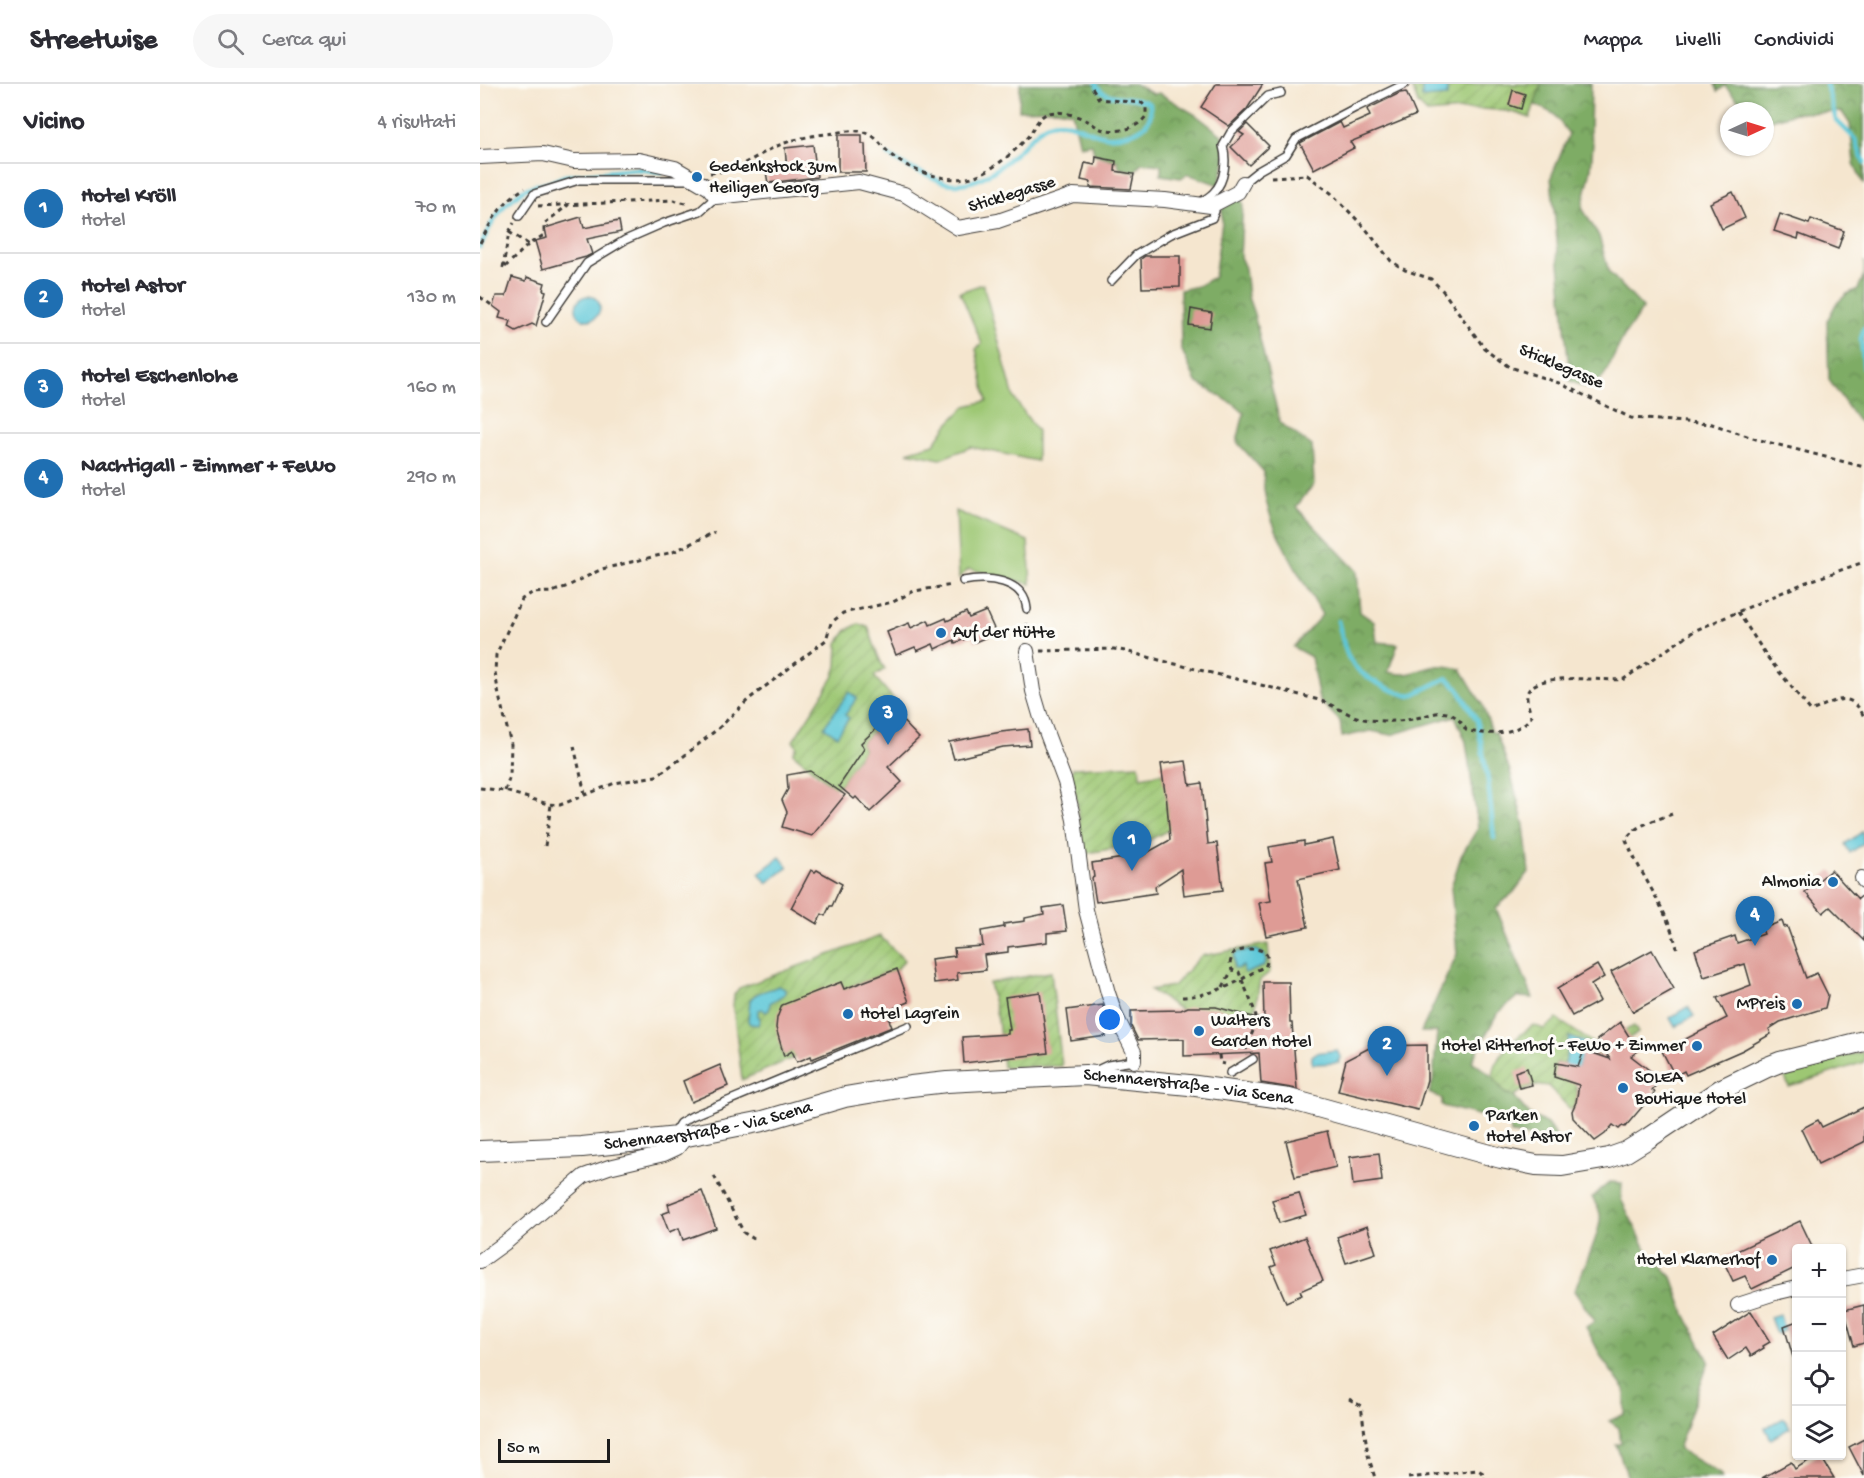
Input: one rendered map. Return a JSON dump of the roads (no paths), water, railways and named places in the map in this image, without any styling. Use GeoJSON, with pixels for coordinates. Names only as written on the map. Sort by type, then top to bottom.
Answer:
{"type":"FeatureCollection","features":[{"type":"Feature","properties":{"kind":"street"},"geometry":{"type":"LineString","coordinates":[[480,157],[543,154],[574,162],[639,160],[675,168],[709,188],[716,197]]}},
{"type":"Feature","properties":{"kind":"street","name":"Sticklegasse"},"geometry":{"type":"LineString","coordinates":[[716,197],[859,182],[904,194],[958,228],[998,221],[1073,195],[1165,200],[1196,205],[1216,204]]}},
{"type":"Feature","properties":{"kind":"street"},"geometry":{"type":"LineString","coordinates":[[1216,204],[1240,188]]}},
{"type":"Feature","properties":{"kind":"street","name":"Schennaerstraße - Via Scena"},"geometry":{"type":"LineString","coordinates":[[1027,651],[1033,691],[1065,782],[1072,810],[1089,921],[1108,993],[1116,1016],[1134,1052],[1134,1061]]}},
{"type":"Feature","properties":{"kind":"street","name":"Schennaerstraße - Via Scena"},"geometry":{"type":"LineString","coordinates":[[480,1151],[561,1148],[678,1137],[745,1125],[845,1097],[884,1089],[947,1082],[1085,1075],[1189,1085],[1289,1099],[1501,1158],[1536,1165],[1562,1166],[1604,1160],[1626,1152],[1720,1090],[1780,1062],[1864,1041]]}},
{"type":"Feature","properties":{"kind":"street"},"geometry":{"type":"LineString","coordinates":[[480,1261],[509,1240],[584,1176],[609,1167],[664,1154],[677,1148],[678,1137]]}},
{"type":"Feature","properties":{"kind":"street"},"geometry":{"type":"LineString","coordinates":[[1846,1278],[1864,1275]]}},
{"type":"Feature","properties":{"kind":"street"},"geometry":{"type":"LineString","coordinates":[[1738,1305],[1792,1289]]}},
{"type":"Feature","properties":{"kind":"lane"},"geometry":{"type":"LineString","coordinates":[[1240,188],[1258,171],[1286,155],[1296,139],[1405,84]]}},
{"type":"Feature","properties":{"kind":"lane"},"geometry":{"type":"LineString","coordinates":[[1196,205],[1214,192],[1219,185],[1226,157],[1223,146],[1231,132],[1268,96],[1281,93]]}},
{"type":"Feature","properties":{"kind":"lane"},"geometry":{"type":"LineString","coordinates":[[519,216],[534,194],[573,182],[686,180],[685,175]]}},
{"type":"Feature","properties":{"kind":"lane"},"geometry":{"type":"LineString","coordinates":[[546,322],[587,263],[626,240],[664,223],[698,212],[716,197]]}},
{"type":"Feature","properties":{"kind":"lane"},"geometry":{"type":"LineString","coordinates":[[1111,281],[1136,255],[1171,234],[1212,218],[1216,204]]}},
{"type":"Feature","properties":{"kind":"lane"},"geometry":{"type":"LineString","coordinates":[[963,581],[993,579],[1013,586],[1022,592],[1027,609]]}},
{"type":"Feature","properties":{"kind":"lane"},"geometry":{"type":"LineString","coordinates":[[678,1137],[680,1123],[692,1116],[908,1026]]}},
{"type":"Feature","properties":{"kind":"lane"},"geometry":{"type":"LineString","coordinates":[[1230,1073],[1253,1059]]}},
{"type":"Feature","properties":{"kind":"lane"},"geometry":{"type":"LineString","coordinates":[[1085,1075],[1108,1065],[1134,1061]]}},
{"type":"Feature","properties":{"kind":"water"},"geometry":{"type":"Polygon","coordinates":[[[1447,84],[1447,96],[1422,98],[1422,86],[1447,84]]]}},
{"type":"Feature","properties":{"kind":"water"},"geometry":{"type":"Polygon","coordinates":[[[588,296],[593,297],[599,303],[599,313],[593,319],[588,320],[583,319],[577,313],[576,308],[577,303],[583,297],[588,296]]]}},
{"type":"Feature","properties":{"kind":"water"},"geometry":{"type":"Polygon","coordinates":[[[849,692],[857,698],[845,715],[849,718],[837,736],[824,727],[849,692]]]}},
{"type":"Feature","properties":{"kind":"water"},"geometry":{"type":"Polygon","coordinates":[[[1862,832],[1864,843],[1850,853],[1845,844],[1862,832]]]}},
{"type":"Feature","properties":{"kind":"water"},"geometry":{"type":"Polygon","coordinates":[[[780,857],[788,867],[767,883],[759,873],[780,857]]]}},
{"type":"Feature","properties":{"kind":"water"},"geometry":{"type":"Polygon","coordinates":[[[1257,950],[1265,955],[1264,966],[1244,973],[1243,966],[1238,969],[1234,968],[1234,955],[1238,952],[1257,950]]]}},
{"type":"Feature","properties":{"kind":"water"},"geometry":{"type":"Polygon","coordinates":[[[778,986],[785,989],[785,994],[770,1003],[769,1010],[766,1012],[762,1009],[758,1010],[760,1018],[758,1025],[750,1024],[748,1021],[750,1000],[759,993],[778,986]]]}},
{"type":"Feature","properties":{"kind":"water"},"geometry":{"type":"Polygon","coordinates":[[[1688,1007],[1694,1016],[1675,1027],[1670,1018],[1688,1007]]]}},
{"type":"Feature","properties":{"kind":"water"},"geometry":{"type":"Polygon","coordinates":[[[1569,1037],[1587,1043],[1576,1074],[1564,1072],[1569,1037]]]}},
{"type":"Feature","properties":{"kind":"water"},"geometry":{"type":"Polygon","coordinates":[[[1337,1050],[1341,1059],[1338,1060],[1339,1063],[1312,1064],[1312,1056],[1316,1053],[1337,1050]]]}},
{"type":"Feature","properties":{"kind":"water"},"geometry":{"type":"Polygon","coordinates":[[[1780,1314],[1784,1330],[1778,1334],[1775,1332],[1770,1317],[1780,1314]]]}},
{"type":"Feature","properties":{"kind":"water"},"geometry":{"type":"Polygon","coordinates":[[[1784,1418],[1790,1428],[1771,1439],[1765,1428],[1784,1418]]]}},
{"type":"Feature","properties":{"kind":"waterway"},"geometry":{"type":"LineString","coordinates":[[888,155],[906,166],[943,182],[966,183],[994,171],[1045,125],[1056,122],[1071,124],[1106,136],[1125,135],[1143,127],[1150,116],[1150,104],[1106,94],[1096,84]]}},
{"type":"Feature","properties":{"kind":"waterway"},"geometry":{"type":"LineString","coordinates":[[1826,84],[1836,120],[1855,139],[1864,163]]}},
{"type":"Feature","properties":{"kind":"waterway"},"geometry":{"type":"LineString","coordinates":[[480,247],[492,223],[505,205],[523,190],[535,185],[548,183],[564,176],[637,169],[662,172]]}},
{"type":"Feature","properties":{"kind":"waterway"},"geometry":{"type":"LineString","coordinates":[[1864,328],[1861,339],[1864,368]]}},
{"type":"Feature","properties":{"kind":"waterway"},"geometry":{"type":"LineString","coordinates":[[1338,621],[1351,662],[1374,681],[1410,696],[1447,678],[1457,687],[1477,720],[1488,781],[1494,838]]}},
{"type":"Feature","properties":{"kind":"place","name":"Gedenkstock zum Heiligen Georg"},"geometry":{"type":"Point","coordinates":[697,177]}},
{"type":"Feature","properties":{"kind":"place","name":"Auf der Hütte"},"geometry":{"type":"Point","coordinates":[941,633]}},
{"type":"Feature","properties":{"kind":"place","name":"Hotel Eschenlohe"},"geometry":{"type":"Point","coordinates":[888,745]}},
{"type":"Feature","properties":{"kind":"place","name":"Hotel Kröll"},"geometry":{"type":"Point","coordinates":[1132,871]}},
{"type":"Feature","properties":{"kind":"place","name":"Almonia"},"geometry":{"type":"Point","coordinates":[1833,882]}},
{"type":"Feature","properties":{"kind":"place","name":"Nachtigall - Zimmer + FeWo"},"geometry":{"type":"Point","coordinates":[1755,946]}},
{"type":"Feature","properties":{"kind":"place","name":"MPreis"},"geometry":{"type":"Point","coordinates":[1797,1004]}},
{"type":"Feature","properties":{"kind":"place","name":"Hotel Lagrein"},"geometry":{"type":"Point","coordinates":[848,1014]}},
{"type":"Feature","properties":{"kind":"place","name":"Walters Garden Hotel"},"geometry":{"type":"Point","coordinates":[1199,1031]}},
{"type":"Feature","properties":{"kind":"place","name":"Hotel Ritterhof - FeWo + Zimmer"},"geometry":{"type":"Point","coordinates":[1697,1046]}},
{"type":"Feature","properties":{"kind":"place","name":"Hotel Astor"},"geometry":{"type":"Point","coordinates":[1387,1076]}},
{"type":"Feature","properties":{"kind":"place","name":"SOLEA Boutique Hotel"},"geometry":{"type":"Point","coordinates":[1623,1088]}},
{"type":"Feature","properties":{"kind":"place","name":"Parken Hotel Astor"},"geometry":{"type":"Point","coordinates":[1474,1126]}},
{"type":"Feature","properties":{"kind":"place","name":"Hotel Klarnerhof"},"geometry":{"type":"Point","coordinates":[1772,1260]}}]}
